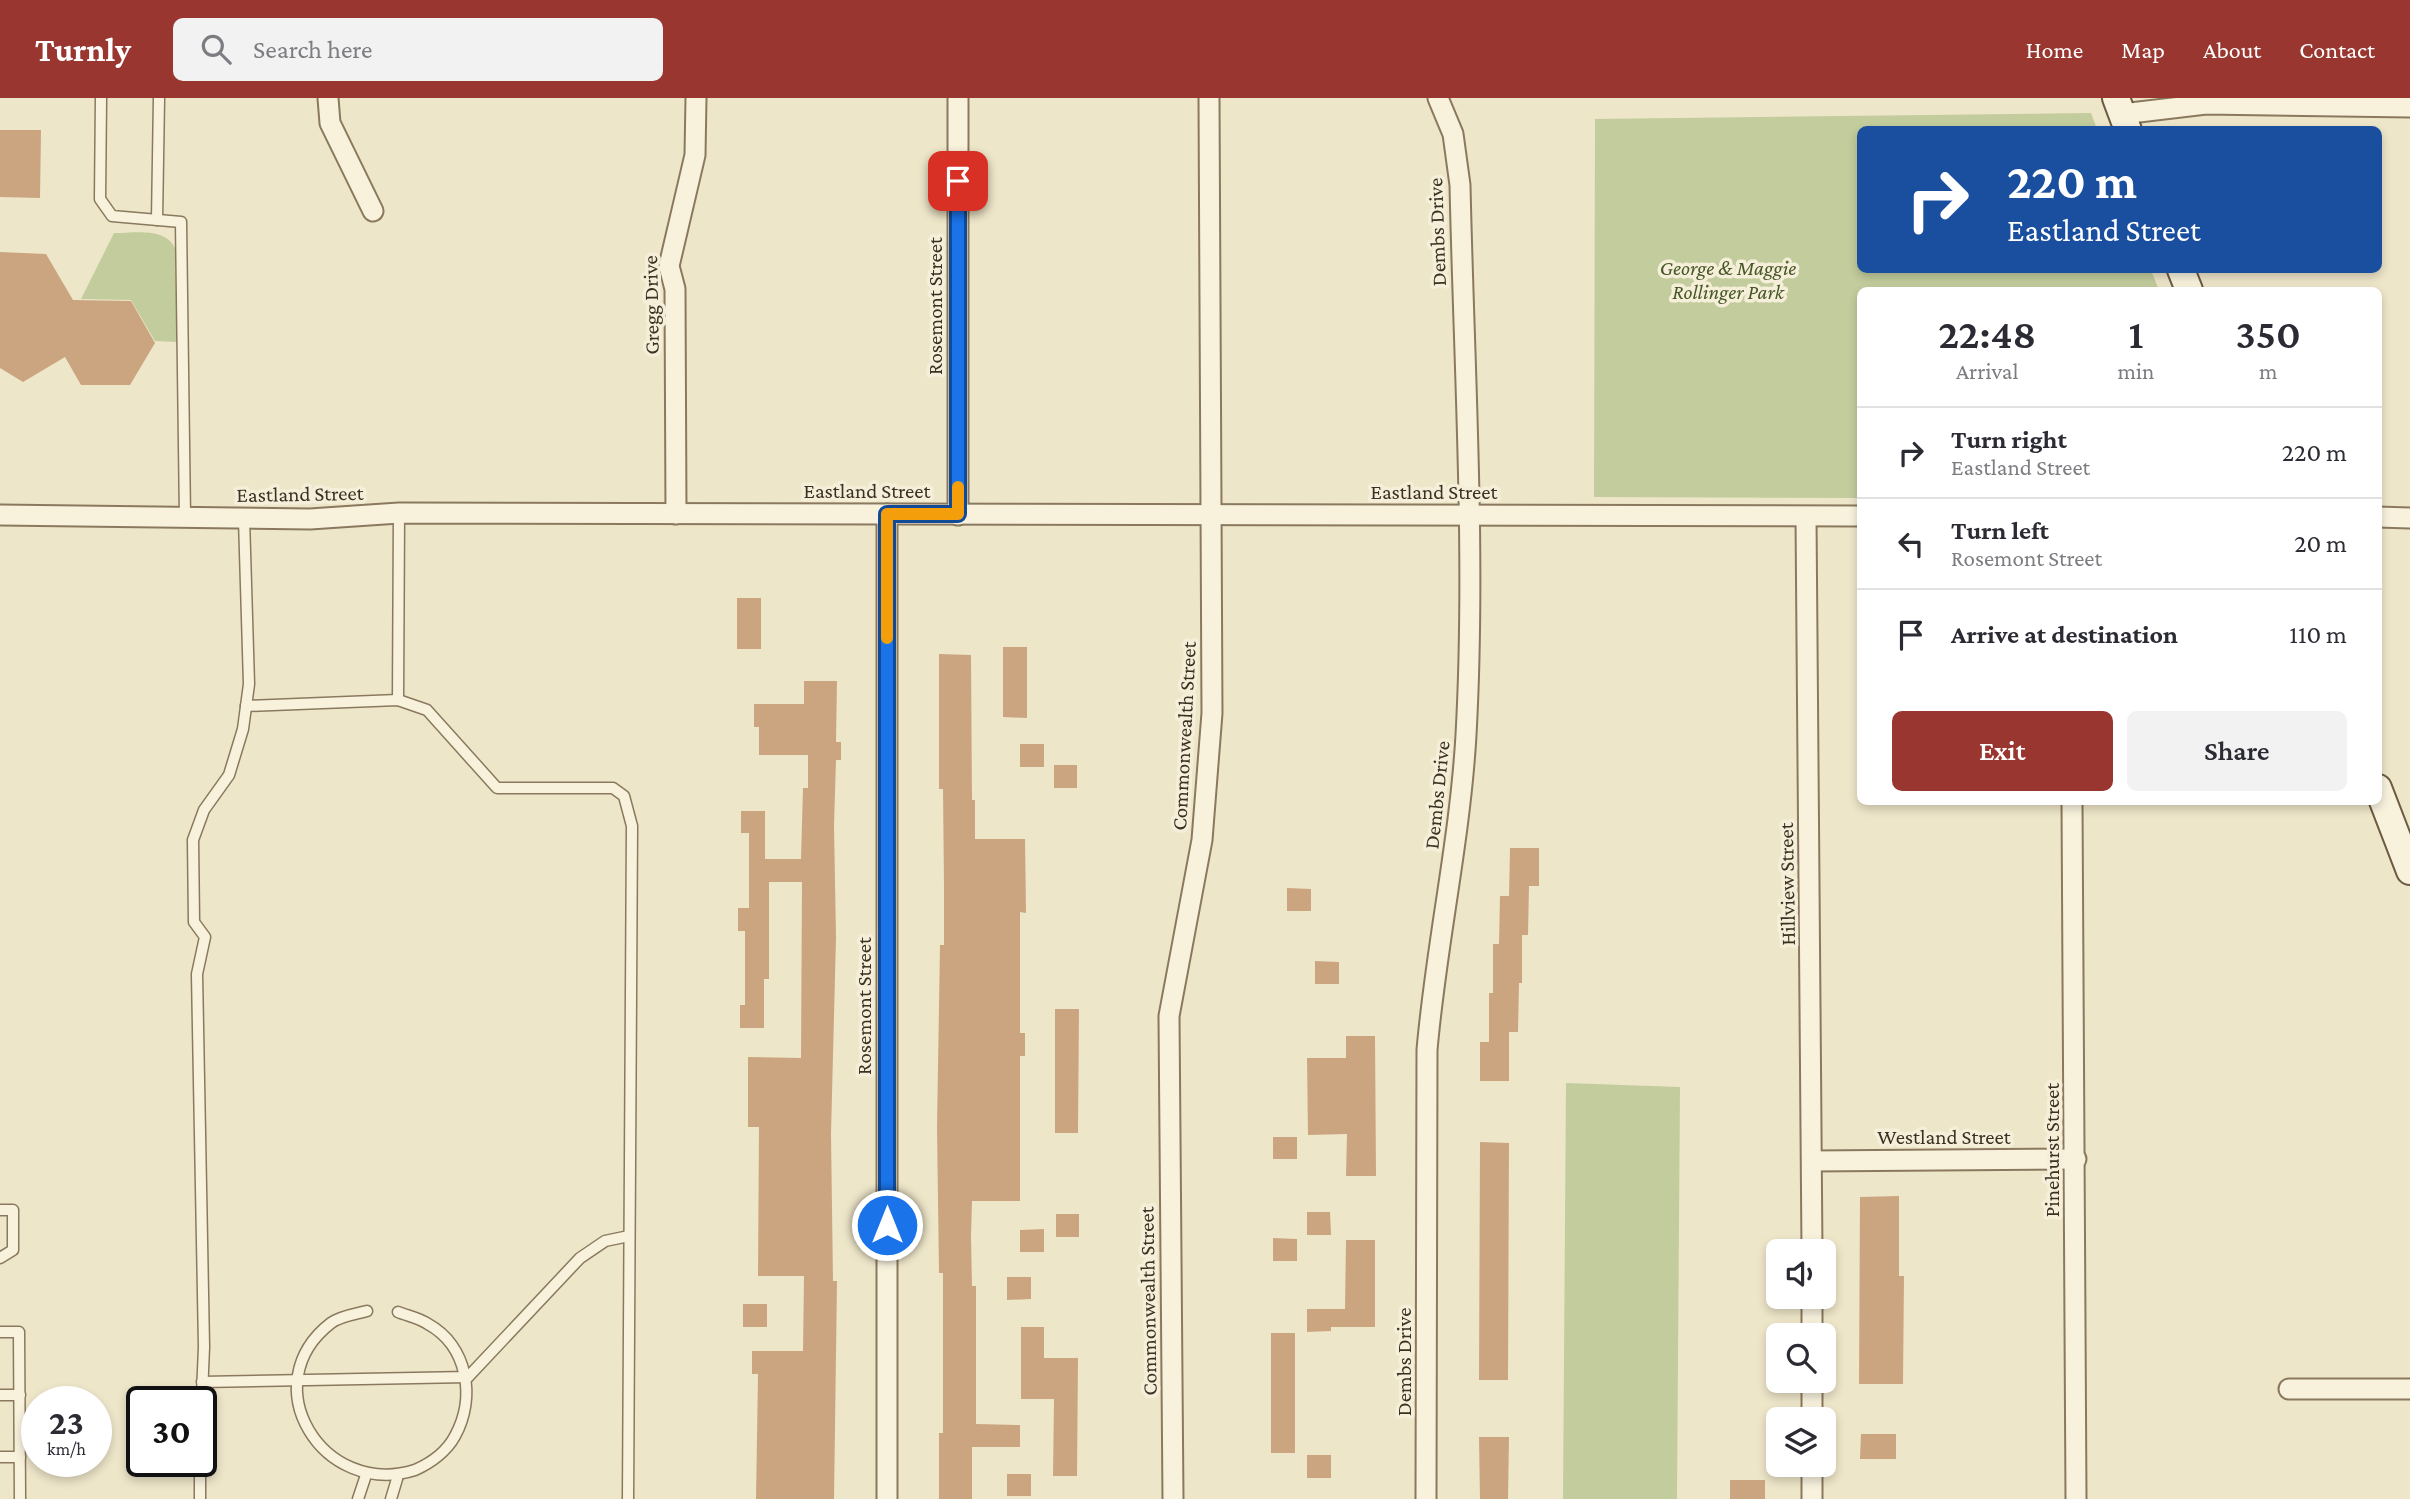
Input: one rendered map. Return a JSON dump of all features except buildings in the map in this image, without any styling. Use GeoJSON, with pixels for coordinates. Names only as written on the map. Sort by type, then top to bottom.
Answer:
{"type":"FeatureCollection","features":[{"type":"Feature","properties":{"kind":"main road"},"geometry":{"type":"LineString","coordinates":[[2382,798],[2410,871]]}},
{"type":"Feature","properties":{"kind":"street"},"geometry":{"type":"LineString","coordinates":[[328,98],[330,123],[373,211]]}},
{"type":"Feature","properties":{"kind":"street","name":"Gregg Drive"},"geometry":{"type":"LineString","coordinates":[[676,514],[675,289],[669,266],[695,155],[695,98]]}},
{"type":"Feature","properties":{"kind":"street","name":"Rosemont Street"},"geometry":{"type":"LineString","coordinates":[[958,98],[958,514]]}},
{"type":"Feature","properties":{"kind":"street","name":"Commonwealth Street"},"geometry":{"type":"LineString","coordinates":[[1173,1499],[1168,1016],[1202,840],[1212,713],[1209,98]]}},
{"type":"Feature","properties":{"kind":"street","name":"Dembs Drive"},"geometry":{"type":"LineString","coordinates":[[1426,1499],[1427,1050],[1433,977],[1462,791],[1468,679],[1468,515],[1460,185],[1453,134],[1437,98]]}},
{"type":"Feature","properties":{"kind":"street"},"geometry":{"type":"LineString","coordinates":[[2122,114],[2206,101],[2410,107]]}},
{"type":"Feature","properties":{"kind":"street","name":"Eastland Street"},"geometry":{"type":"LineString","coordinates":[[0,515],[244,519],[310,519],[398,513],[1857,516]]}},
{"type":"Feature","properties":{"kind":"street","name":"Rosemont Street"},"geometry":{"type":"LineString","coordinates":[[887,514],[887,1499]]}},
{"type":"Feature","properties":{"kind":"street","name":"Hillview Street"},"geometry":{"type":"LineString","coordinates":[[1805,517],[1812,1239]]}},
{"type":"Feature","properties":{"kind":"street"},"geometry":{"type":"LineString","coordinates":[[2382,517],[2410,518]]}},
{"type":"Feature","properties":{"kind":"street","name":"Pinehurst Street"},"geometry":{"type":"LineString","coordinates":[[2072,805],[2076,1499]]}},
{"type":"Feature","properties":{"kind":"street","name":"Westland Street"},"geometry":{"type":"LineString","coordinates":[[1812,1161],[2076,1159]]}},
{"type":"Feature","properties":{"kind":"street"},"geometry":{"type":"LineString","coordinates":[[2289,1389],[2410,1389]]}},
{"type":"Feature","properties":{"kind":"street"},"geometry":{"type":"LineString","coordinates":[[1812,1477],[1812,1499]]}},
{"type":"Feature","properties":{"kind":"lane"},"geometry":{"type":"LineString","coordinates":[[101,98],[100,199],[112,216],[181,222],[185,518]]}},
{"type":"Feature","properties":{"kind":"lane"},"geometry":{"type":"LineString","coordinates":[[157,220],[159,98]]}},
{"type":"Feature","properties":{"kind":"lane"},"geometry":{"type":"LineString","coordinates":[[398,513],[398,700]]}},
{"type":"Feature","properties":{"kind":"lane"},"geometry":{"type":"LineString","coordinates":[[202,1386],[197,974],[205,937],[194,922],[191,863],[193,840],[204,810],[229,775],[243,729],[249,684],[244,519]]}},
{"type":"Feature","properties":{"kind":"lane"},"geometry":{"type":"LineString","coordinates":[[246,706],[398,700],[427,710],[497,788],[613,788],[624,796],[632,827],[628,1499]]}},
{"type":"Feature","properties":{"kind":"lane"},"geometry":{"type":"LineString","coordinates":[[0,1210],[13,1210],[13,1250],[0,1258]]}},
{"type":"Feature","properties":{"kind":"lane"},"geometry":{"type":"LineString","coordinates":[[202,1382],[467,1377],[580,1258],[605,1241],[629,1236]]}},
{"type":"Feature","properties":{"kind":"lane"},"geometry":{"type":"LineString","coordinates":[[367,1311],[333,1322],[307,1349],[297,1381],[298,1417],[316,1449],[344,1472],[365,1478],[397,1479],[431,1463],[455,1437],[465,1407],[467,1377],[453,1347],[429,1324],[398,1312]]}},
{"type":"Feature","properties":{"kind":"lane"},"geometry":{"type":"LineString","coordinates":[[0,1332],[19,1332],[20,1499]]}},
{"type":"Feature","properties":{"kind":"lane"},"geometry":{"type":"LineString","coordinates":[[0,1395],[20,1395]]}},
{"type":"Feature","properties":{"kind":"lane"},"geometry":{"type":"LineString","coordinates":[[0,1457],[20,1457]]}},
{"type":"Feature","properties":{"kind":"lane"},"geometry":{"type":"LineString","coordinates":[[200,1477],[200,1499]]}},
{"type":"Feature","properties":{"kind":"lane"},"geometry":{"type":"LineString","coordinates":[[358,1499],[365,1478]]}},
{"type":"Feature","properties":{"kind":"lane"},"geometry":{"type":"LineString","coordinates":[[391,1499],[397,1479]]}},
{"type":"Feature","properties":{"kind":"green space","name":"George & Maggie Rollinger Park"},"geometry":{"type":"Polygon","coordinates":[[[2091,113],[2096,126],[1857,126],[1857,273],[2152,273],[2158,287],[1857,287],[1857,498],[1594,497],[1595,119],[2091,113]]]}},
{"type":"Feature","properties":{"kind":"green space"},"geometry":{"type":"Polygon","coordinates":[[[114,233],[157,234],[170,241],[175,248],[177,342],[155,341],[131,300],[81,299],[114,233]]]}},
{"type":"Feature","properties":{"kind":"green space"},"geometry":{"type":"Polygon","coordinates":[[[1566,1083],[1680,1087],[1677,1499],[1563,1499],[1566,1083]]]}},
{"type":"Feature","properties":{"kind":"slow traffic"},"geometry":{"type":"LineString","coordinates":[[887,638],[887,514],[958,514],[958,487]]}},
{"type":"Feature","properties":{"kind":"route"},"geometry":{"type":"LineString","coordinates":[[887,1225],[887,514],[958,514],[958,181]]}}]}
